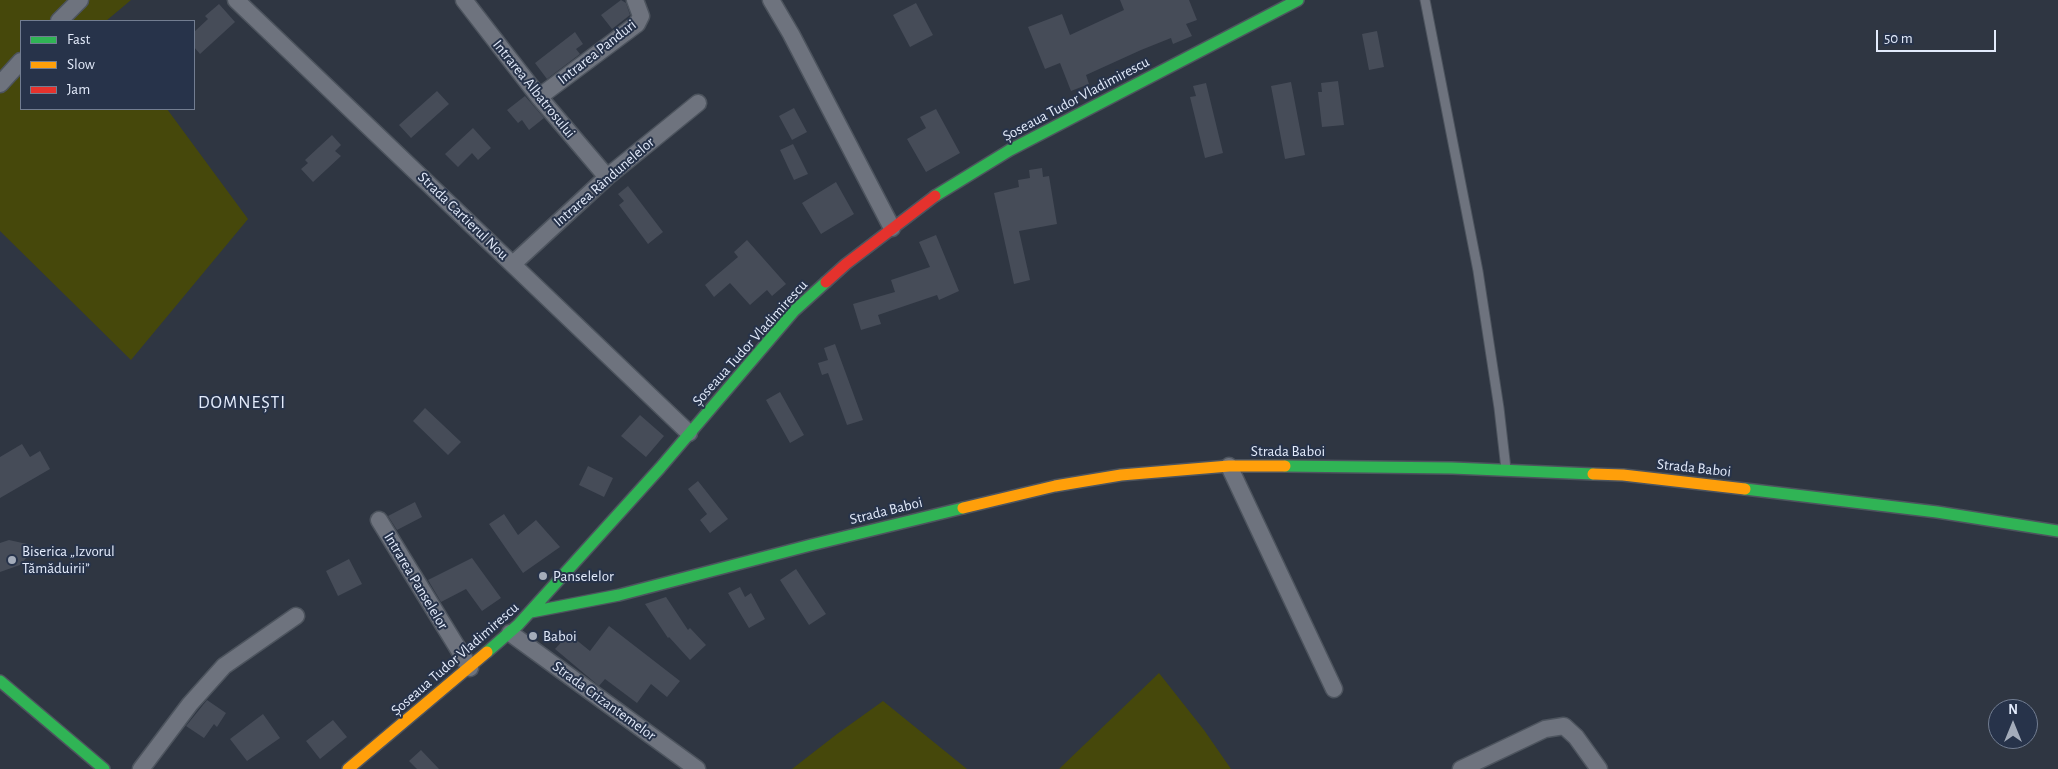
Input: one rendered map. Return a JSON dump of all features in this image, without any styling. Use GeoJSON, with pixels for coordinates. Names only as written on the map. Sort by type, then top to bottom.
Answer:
{"type":"FeatureCollection","features":[{"type":"Feature","properties":{"kind":"street"},"geometry":{"type":"LineString","coordinates":[[61,20],[80,0]]}},
{"type":"Feature","properties":{"kind":"street","name":"Strada Cartierul Nou"},"geometry":{"type":"LineString","coordinates":[[236,0],[689,433]]}},
{"type":"Feature","properties":{"kind":"street","name":"Intrarea Albatrosului"},"geometry":{"type":"LineString","coordinates":[[464,0],[539,98],[607,177]]}},
{"type":"Feature","properties":{"kind":"street","name":"Intrarea Panduri"},"geometry":{"type":"LineString","coordinates":[[539,98],[637,24],[640,16],[634,0]]}},
{"type":"Feature","properties":{"kind":"street"},"geometry":{"type":"LineString","coordinates":[[771,0],[792,34],[892,228]]}},
{"type":"Feature","properties":{"kind":"street","name":"Șoseaua Tudor Vladimirescu"},"geometry":{"type":"LineString","coordinates":[[348,769],[510,634],[794,312],[846,264],[943,190],[1010,150],[1298,0]]}},
{"type":"Feature","properties":{"kind":"street"},"geometry":{"type":"LineString","coordinates":[[0,84],[20,63]]}},
{"type":"Feature","properties":{"kind":"street","name":"Intrarea Rândunelelor"},"geometry":{"type":"LineString","coordinates":[[513,264],[607,177],[698,103]]}},
{"type":"Feature","properties":{"kind":"street"},"geometry":{"type":"LineString","coordinates":[[1228,466],[1334,689]]}},
{"type":"Feature","properties":{"kind":"street","name":"Strada Baboi"},"geometry":{"type":"LineString","coordinates":[[531,612],[619,595],[1055,486],[1121,475],[1228,466],[1506,469],[1623,475],[1784,492],[1937,512],[2058,531]]}},
{"type":"Feature","properties":{"kind":"street","name":"Intrarea Panselelor"},"geometry":{"type":"LineString","coordinates":[[379,520],[470,668]]}},
{"type":"Feature","properties":{"kind":"street"},"geometry":{"type":"LineString","coordinates":[[141,769],[190,704],[224,666],[296,616]]}},
{"type":"Feature","properties":{"kind":"street","name":"Strada Crizantemelor"},"geometry":{"type":"LineString","coordinates":[[510,634],[697,769]]}},
{"type":"Feature","properties":{"kind":"street"},"geometry":{"type":"LineString","coordinates":[[0,681],[104,769]]}},
{"type":"Feature","properties":{"kind":"street"},"geometry":{"type":"LineString","coordinates":[[1461,769],[1544,729],[1564,726],[1576,737],[1599,769]]}},
{"type":"Feature","properties":{"kind":"lane"},"geometry":{"type":"LineString","coordinates":[[1424,0],[1478,271],[1499,408],[1506,469]]}},
{"type":"Feature","properties":{"kind":"shaded area"},"geometry":{"type":"Polygon","coordinates":[[[0,0],[131,0],[107,20],[20,20],[20,110],[168,110],[248,219],[131,360],[0,231],[0,0]]]}},
{"type":"Feature","properties":{"kind":"shaded area"},"geometry":{"type":"Polygon","coordinates":[[[1159,673],[1204,730],[1231,769],[1059,769],[1159,673]]]}},
{"type":"Feature","properties":{"kind":"shaded area"},"geometry":{"type":"Polygon","coordinates":[[[883,701],[967,769],[792,769],[837,734],[883,701]]]}},
{"type":"Feature","properties":{"kind":"building"},"geometry":{"type":"Polygon","coordinates":[[[621,0],[626,3],[630,15],[612,29],[601,15],[621,0]]]}},
{"type":"Feature","properties":{"kind":"building"},"geometry":{"type":"Polygon","coordinates":[[[1120,0],[1189,0],[1197,20],[1186,24],[1192,36],[1173,44],[1171,38],[1086,75],[1089,84],[1071,91],[1060,63],[1045,69],[1028,27],[1062,14],[1070,35],[1124,10],[1120,0]]]}},
{"type":"Feature","properties":{"kind":"building"},"geometry":{"type":"Polygon","coordinates":[[[916,3],[933,35],[910,47],[893,15],[916,3]]]}},
{"type":"Feature","properties":{"kind":"building"},"geometry":{"type":"Polygon","coordinates":[[[219,4],[235,22],[200,54],[195,48],[195,31],[208,19],[205,16],[219,4]]]}},
{"type":"Feature","properties":{"kind":"building"},"geometry":{"type":"Polygon","coordinates":[[[1377,31],[1384,67],[1369,70],[1362,34],[1377,31]]]}},
{"type":"Feature","properties":{"kind":"building"},"geometry":{"type":"Polygon","coordinates":[[[575,32],[583,44],[576,49],[580,54],[547,79],[535,63],[575,32]]]}},
{"type":"Feature","properties":{"kind":"building"},"geometry":{"type":"Polygon","coordinates":[[[1338,81],[1344,125],[1322,127],[1318,92],[1322,92],[1321,83],[1338,81]]]}},
{"type":"Feature","properties":{"kind":"building"},"geometry":{"type":"Polygon","coordinates":[[[1291,82],[1305,155],[1285,159],[1271,86],[1291,82]]]}},
{"type":"Feature","properties":{"kind":"building"},"geometry":{"type":"Polygon","coordinates":[[[1206,83],[1223,153],[1205,158],[1190,97],[1196,96],[1193,86],[1206,83]]]}},
{"type":"Feature","properties":{"kind":"building"},"geometry":{"type":"Polygon","coordinates":[[[437,91],[449,104],[411,138],[399,125],[437,91]]]}},
{"type":"Feature","properties":{"kind":"building"},"geometry":{"type":"Polygon","coordinates":[[[525,96],[544,118],[529,130],[522,120],[518,123],[507,110],[525,96]]]}},
{"type":"Feature","properties":{"kind":"building"},"geometry":{"type":"Polygon","coordinates":[[[794,108],[807,132],[792,140],[779,116],[794,108]]]}},
{"type":"Feature","properties":{"kind":"building"},"geometry":{"type":"Polygon","coordinates":[[[936,109],[960,153],[926,172],[907,139],[926,128],[920,117],[936,109]]]}},
{"type":"Feature","properties":{"kind":"building"},"geometry":{"type":"Polygon","coordinates":[[[473,128],[491,148],[478,160],[472,153],[458,167],[445,154],[473,128]]]}},
{"type":"Feature","properties":{"kind":"building"},"geometry":{"type":"Polygon","coordinates":[[[332,135],[341,145],[335,151],[341,156],[313,182],[301,169],[308,163],[305,160],[332,135]]]}},
{"type":"Feature","properties":{"kind":"building"},"geometry":{"type":"Polygon","coordinates":[[[793,144],[808,174],[794,180],[780,150],[793,144]]]}},
{"type":"Feature","properties":{"kind":"building"},"geometry":{"type":"Polygon","coordinates":[[[1042,168],[1043,177],[1049,176],[1057,224],[1019,231],[1030,280],[1014,284],[994,193],[1019,187],[1018,180],[1030,178],[1029,170],[1042,168]]]}},
{"type":"Feature","properties":{"kind":"building"},"geometry":{"type":"Polygon","coordinates":[[[836,182],[854,214],[821,234],[802,203],[836,182]]]}},
{"type":"Feature","properties":{"kind":"building"},"geometry":{"type":"Polygon","coordinates":[[[628,186],[663,232],[648,244],[619,205],[624,201],[618,194],[628,186]]]}},
{"type":"Feature","properties":{"kind":"building"},"geometry":{"type":"Polygon","coordinates":[[[936,235],[959,291],[939,300],[937,295],[878,315],[881,324],[861,330],[853,304],[895,292],[891,280],[930,267],[919,242],[936,235]]]}},
{"type":"Feature","properties":{"kind":"building"},"geometry":{"type":"Polygon","coordinates":[[[747,240],[786,284],[772,296],[767,290],[750,305],[730,283],[714,297],[705,285],[738,257],[734,252],[747,240]]]}},
{"type":"Feature","properties":{"kind":"building"},"geometry":{"type":"Polygon","coordinates":[[[835,344],[863,420],[847,425],[828,373],[822,375],[818,363],[828,360],[824,348],[835,344]]]}},
{"type":"Feature","properties":{"kind":"building"},"geometry":{"type":"Polygon","coordinates":[[[780,392],[804,435],[790,443],[766,400],[780,392]]]}},
{"type":"Feature","properties":{"kind":"building"},"geometry":{"type":"Polygon","coordinates":[[[425,408],[461,442],[448,455],[413,421],[425,408]]]}},
{"type":"Feature","properties":{"kind":"building"},"geometry":{"type":"Polygon","coordinates":[[[640,415],[664,436],[646,457],[621,436],[640,415]]]}},
{"type":"Feature","properties":{"kind":"building"},"geometry":{"type":"Polygon","coordinates":[[[22,444],[30,457],[40,451],[50,469],[0,498],[0,457],[22,444]]]}},
{"type":"Feature","properties":{"kind":"building"},"geometry":{"type":"Polygon","coordinates":[[[588,466],[613,478],[604,497],[579,485],[588,466]]]}},
{"type":"Feature","properties":{"kind":"building"},"geometry":{"type":"Polygon","coordinates":[[[698,481],[728,519],[710,533],[700,520],[707,514],[688,489],[698,481]]]}},
{"type":"Feature","properties":{"kind":"building"},"geometry":{"type":"Polygon","coordinates":[[[415,502],[422,517],[397,530],[388,516],[415,502]]]}},
{"type":"Feature","properties":{"kind":"building"},"geometry":{"type":"Polygon","coordinates":[[[504,514],[518,535],[536,520],[560,547],[523,573],[489,524],[504,514]]]}},
{"type":"Feature","properties":{"kind":"building","name":"Biserica „Izvorul Tămăduirii”"},"geometry":{"type":"Polygon","coordinates":[[[9,540],[27,544],[29,555],[20,565],[0,572],[0,543],[9,540]]]}},
{"type":"Feature","properties":{"kind":"building"},"geometry":{"type":"Polygon","coordinates":[[[472,558],[501,598],[482,611],[466,589],[441,602],[428,580],[472,558]]]}},
{"type":"Feature","properties":{"kind":"building"},"geometry":{"type":"Polygon","coordinates":[[[349,559],[362,584],[338,596],[326,571],[349,559]]]}},
{"type":"Feature","properties":{"kind":"building"},"geometry":{"type":"Polygon","coordinates":[[[796,569],[826,614],[809,625],[780,580],[796,569]]]}},
{"type":"Feature","properties":{"kind":"building"},"geometry":{"type":"Polygon","coordinates":[[[740,587],[745,597],[751,593],[765,619],[749,628],[728,593],[740,587]]]}},
{"type":"Feature","properties":{"kind":"building"},"geometry":{"type":"Polygon","coordinates":[[[666,597],[688,630],[690,628],[706,645],[690,660],[668,638],[645,604],[666,597]]]}},
{"type":"Feature","properties":{"kind":"building"},"geometry":{"type":"Polygon","coordinates":[[[609,626],[680,681],[667,697],[651,684],[637,703],[605,679],[599,686],[555,649],[569,634],[590,651],[609,626]]]}},
{"type":"Feature","properties":{"kind":"building"},"geometry":{"type":"Polygon","coordinates":[[[207,700],[226,713],[217,727],[214,724],[204,738],[186,726],[207,700]]]}},
{"type":"Feature","properties":{"kind":"building"},"geometry":{"type":"Polygon","coordinates":[[[263,714],[280,738],[247,761],[230,739],[263,714]]]}},
{"type":"Feature","properties":{"kind":"building"},"geometry":{"type":"Polygon","coordinates":[[[333,720],[347,737],[320,759],[306,741],[333,720]]]}},
{"type":"Feature","properties":{"kind":"building"},"geometry":{"type":"Polygon","coordinates":[[[421,750],[439,769],[417,769],[409,761],[421,750]]]}},
{"type":"Feature","properties":{"kind":"traffic: fast"},"geometry":{"type":"LineString","coordinates":[[935,196],[1010,150],[1298,0]]}},
{"type":"Feature","properties":{"kind":"traffic: fast"},"geometry":{"type":"LineString","coordinates":[[487,652],[518,625],[660,468],[794,311],[826,282]]}},
{"type":"Feature","properties":{"kind":"traffic: fast"},"geometry":{"type":"LineString","coordinates":[[1285,466],[1452,468],[1593,474]]}},
{"type":"Feature","properties":{"kind":"traffic: fast"},"geometry":{"type":"LineString","coordinates":[[1745,489],[1937,512],[2058,531]]}},
{"type":"Feature","properties":{"kind":"traffic: fast"},"geometry":{"type":"LineString","coordinates":[[531,612],[619,595],[963,508]]}},
{"type":"Feature","properties":{"kind":"traffic: fast"},"geometry":{"type":"LineString","coordinates":[[0,681],[104,769]]}},
{"type":"Feature","properties":{"kind":"traffic: slow"},"geometry":{"type":"LineString","coordinates":[[963,508],[1055,486],[1121,475],[1229,466],[1285,466]]}},
{"type":"Feature","properties":{"kind":"traffic: slow"},"geometry":{"type":"LineString","coordinates":[[1593,474],[1623,475],[1745,489]]}},
{"type":"Feature","properties":{"kind":"traffic: slow"},"geometry":{"type":"LineString","coordinates":[[348,769],[487,652]]}},
{"type":"Feature","properties":{"kind":"traffic: jam"},"geometry":{"type":"LineString","coordinates":[[826,282],[846,264],[935,196]]}},
{"type":"Feature","properties":{"kind":"place","name":"Biserica „Izvorul Tămăduirii”"},"geometry":{"type":"Point","coordinates":[12,560]}},
{"type":"Feature","properties":{"kind":"place","name":"Panselelor"},"geometry":{"type":"Point","coordinates":[543,576]}},
{"type":"Feature","properties":{"kind":"place","name":"Baboi"},"geometry":{"type":"Point","coordinates":[533,636]}},
{"type":"Feature","properties":{"kind":"district","name":"DOMNEȘTI"},"geometry":{"type":"Point","coordinates":[242,403]}}]}
